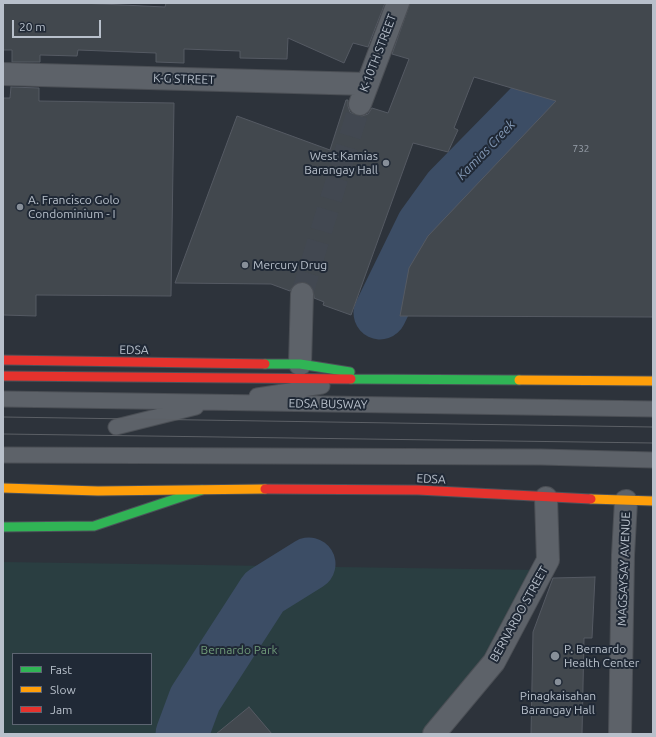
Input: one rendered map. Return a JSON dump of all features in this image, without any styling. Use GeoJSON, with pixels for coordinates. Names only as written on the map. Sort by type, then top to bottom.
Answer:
{"type":"FeatureCollection","features":[{"type":"Feature","properties":{"kind":"main road","name":"EDSA"},"geometry":{"type":"LineString","coordinates":[[3,360],[300,364],[385,377]]}},
{"type":"Feature","properties":{"kind":"main road","name":"EDSA"},"geometry":{"type":"LineString","coordinates":[[3,376],[132,378],[385,377],[653,380]]}},
{"type":"Feature","properties":{"kind":"main road","name":"EDSA"},"geometry":{"type":"LineString","coordinates":[[3,488],[98,490],[207,488],[418,490],[546,498],[653,501]]}},
{"type":"Feature","properties":{"kind":"main road","name":"EDSA"},"geometry":{"type":"LineString","coordinates":[[3,527],[94,526],[207,488]]}},
{"type":"Feature","properties":{"kind":"street","name":"K-10TH STREET"},"geometry":{"type":"LineString","coordinates":[[363,94],[398,3]]}},
{"type":"Feature","properties":{"kind":"street","name":"K-G STREET"},"geometry":{"type":"LineString","coordinates":[[3,74],[363,94]]}},
{"type":"Feature","properties":{"kind":"street"},"geometry":{"type":"LineString","coordinates":[[300,364],[302,294]]}},
{"type":"Feature","properties":{"kind":"street","name":"BERNARDO STREET"},"geometry":{"type":"LineString","coordinates":[[434,734],[494,662],[548,560],[546,498]]}},
{"type":"Feature","properties":{"kind":"street","name":"MAGSAYSAY AVENUE"},"geometry":{"type":"LineString","coordinates":[[620,734],[623,555],[626,501]]}},
{"type":"Feature","properties":{"kind":"lane"},"geometry":{"type":"LineString","coordinates":[[116,426],[215,402],[385,377]]}},
{"type":"Feature","properties":{"kind":"lane","name":"EDSA BUSWAY"},"geometry":{"type":"LineString","coordinates":[[3,398],[653,409]]}},
{"type":"Feature","properties":{"kind":"lane"},"geometry":{"type":"LineString","coordinates":[[3,455],[108,457],[533,457],[653,460]]}},
{"type":"Feature","properties":{"kind":"green space","name":"Bernardo Park"},"geometry":{"type":"Polygon","coordinates":[[[3,562],[539,570],[492,657],[456,689],[423,734],[3,734],[3,562]]]}},
{"type":"Feature","properties":{"kind":"building"},"geometry":{"type":"Polygon","coordinates":[[[3,3],[80,3],[165,7],[166,3],[385,3],[368,47],[353,43],[344,63],[288,38],[287,59],[240,58],[240,51],[184,49],[184,63],[156,62],[156,53],[78,50],[77,56],[40,55],[40,62],[12,62],[12,50],[3,50],[3,3]]]}},
{"type":"Feature","properties":{"kind":"building"},"geometry":{"type":"Polygon","coordinates":[[[410,3],[653,3],[653,317],[400,316],[409,268],[428,236],[556,101],[474,77],[454,128],[458,130],[448,152],[413,143],[351,315],[323,305],[324,302],[314,298],[313,288],[309,284],[303,282],[296,283],[290,291],[271,284],[175,283],[237,116],[330,150],[346,100],[348,100],[350,112],[356,116],[368,114],[372,108],[388,113],[409,59],[392,54],[410,3]]]}},
{"type":"Feature","properties":{"kind":"building"},"geometry":{"type":"Polygon","coordinates":[[[11,87],[39,88],[39,101],[174,103],[171,296],[36,295],[36,316],[3,315],[3,98],[10,98],[11,87]]]}},
{"type":"Feature","properties":{"kind":"building"},"geometry":{"type":"Polygon","coordinates":[[[595,577],[592,638],[584,638],[582,734],[531,734],[533,632],[553,578],[595,577]]]}},
{"type":"Feature","properties":{"kind":"building"},"geometry":{"type":"Polygon","coordinates":[[[249,707],[272,734],[216,734],[249,707]]]}},
{"type":"Feature","properties":{"kind":"waterway","name":"Kamias Creek"},"geometry":{"type":"LineString","coordinates":[[380,313],[423,225],[449,189],[551,85],[580,52],[613,3]]}},
{"type":"Feature","properties":{"kind":"waterway","name":"Kamias Creek"},"geometry":{"type":"LineString","coordinates":[[182,734],[195,699],[264,592],[309,564]]}},
{"type":"Feature","properties":{"kind":"tunnel"},"geometry":{"type":"LineString","coordinates":[[302,294],[360,104]]}},
{"type":"Feature","properties":{"kind":"tram line"},"geometry":{"type":"LineString","coordinates":[[3,417],[653,427]]}},
{"type":"Feature","properties":{"kind":"tram line"},"geometry":{"type":"LineString","coordinates":[[3,434],[653,443]]}},
{"type":"Feature","properties":{"kind":"traffic: fast"},"geometry":{"type":"LineString","coordinates":[[265,364],[300,364],[350,372]]}},
{"type":"Feature","properties":{"kind":"traffic: fast"},"geometry":{"type":"LineString","coordinates":[[351,379],[519,380]]}},
{"type":"Feature","properties":{"kind":"traffic: fast"},"geometry":{"type":"LineString","coordinates":[[3,527],[94,526],[202,490]]}},
{"type":"Feature","properties":{"kind":"traffic: slow"},"geometry":{"type":"LineString","coordinates":[[519,380],[653,381]]}},
{"type":"Feature","properties":{"kind":"traffic: slow"},"geometry":{"type":"LineString","coordinates":[[3,488],[98,491],[265,489]]}},
{"type":"Feature","properties":{"kind":"traffic: slow"},"geometry":{"type":"LineString","coordinates":[[591,499],[653,501]]}},
{"type":"Feature","properties":{"kind":"traffic: jam"},"geometry":{"type":"LineString","coordinates":[[3,360],[265,364]]}},
{"type":"Feature","properties":{"kind":"traffic: jam"},"geometry":{"type":"LineString","coordinates":[[3,376],[351,379]]}},
{"type":"Feature","properties":{"kind":"traffic: jam"},"geometry":{"type":"LineString","coordinates":[[265,489],[418,490],[591,499]]}},
{"type":"Feature","properties":{"kind":"place","name":"West Kamias Barangay Hall"},"geometry":{"type":"Point","coordinates":[386,163]}},
{"type":"Feature","properties":{"kind":"place","name":"A. Francisco Golo Condominium - I"},"geometry":{"type":"Point","coordinates":[20,207]}},
{"type":"Feature","properties":{"kind":"place","name":"Mercury Drug"},"geometry":{"type":"Point","coordinates":[245,265]}},
{"type":"Feature","properties":{"kind":"place","name":"P. Bernardo Health Center"},"geometry":{"type":"Point","coordinates":[555,656]}},
{"type":"Feature","properties":{"kind":"place","name":"Pinagkaisahan Barangay Hall"},"geometry":{"type":"Point","coordinates":[558,682]}}]}
